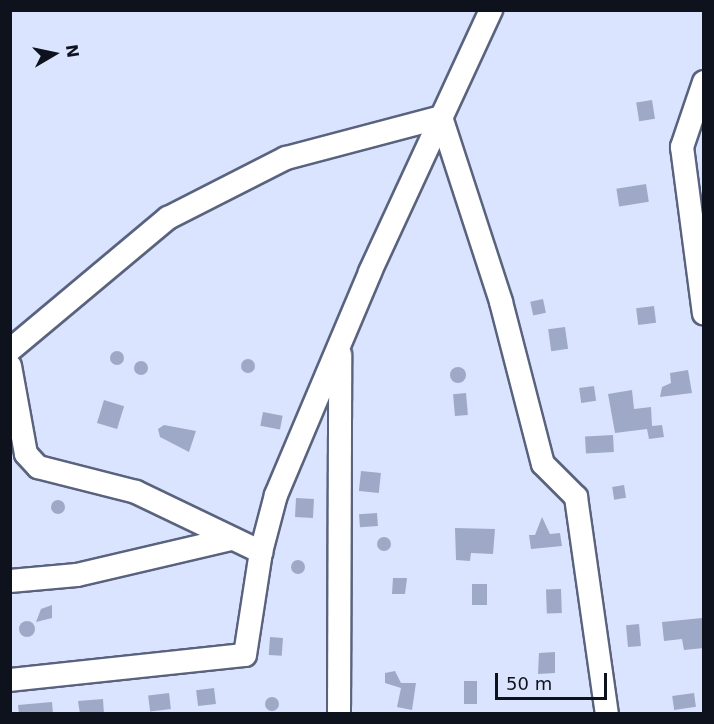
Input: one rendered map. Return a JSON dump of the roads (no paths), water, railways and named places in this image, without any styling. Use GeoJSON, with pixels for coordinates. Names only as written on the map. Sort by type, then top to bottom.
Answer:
{"type":"FeatureCollection","features":[{"type":"Feature","properties":{"kind":"street"},"geometry":{"type":"LineString","coordinates":[[10,680],[245,655],[261,552],[276,495],[441,117],[491,10]]}},
{"type":"Feature","properties":{"kind":"street"},"geometry":{"type":"LineString","coordinates":[[704,82],[682,147],[704,314]]}},
{"type":"Feature","properties":{"kind":"street"},"geometry":{"type":"LineString","coordinates":[[10,350],[168,218],[286,158],[441,117]]}},
{"type":"Feature","properties":{"kind":"street"},"geometry":{"type":"LineString","coordinates":[[441,117],[501,302],[543,464],[576,496],[607,714]]}},
{"type":"Feature","properties":{"kind":"street"},"geometry":{"type":"LineString","coordinates":[[339,714],[340,345]]}},
{"type":"Feature","properties":{"kind":"street"},"geometry":{"type":"LineString","coordinates":[[10,366],[26,454],[38,467],[136,492],[261,552]]}},
{"type":"Feature","properties":{"kind":"street"},"geometry":{"type":"LineString","coordinates":[[10,581],[76,575],[231,539]]}}]}
